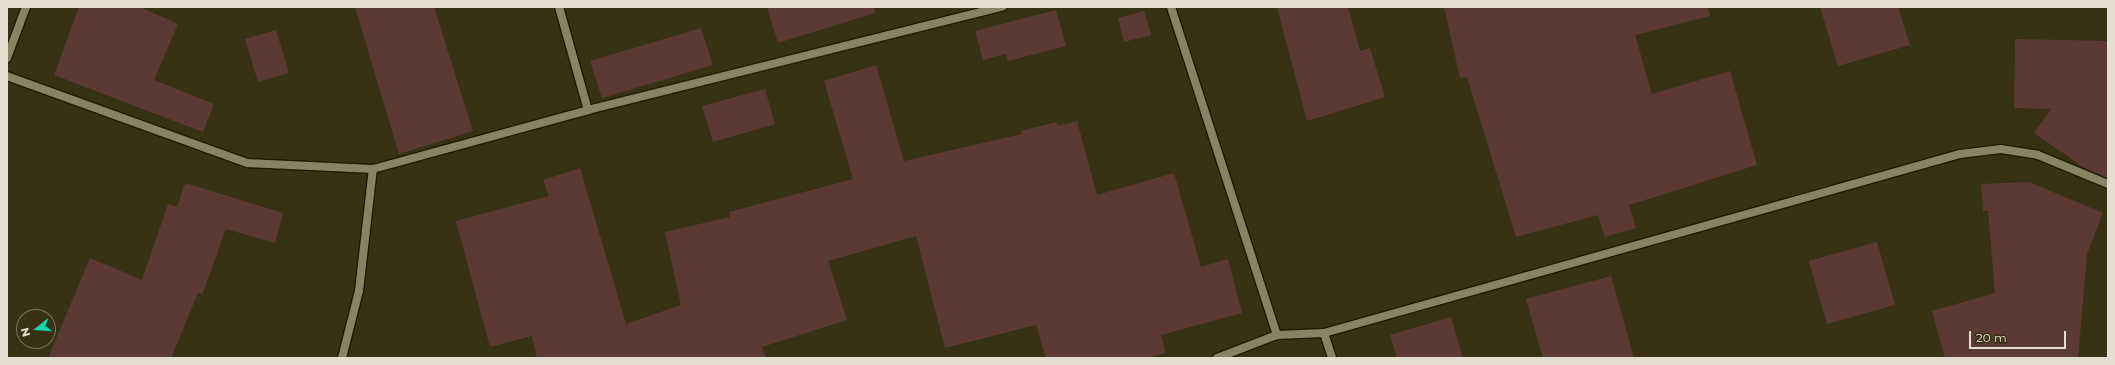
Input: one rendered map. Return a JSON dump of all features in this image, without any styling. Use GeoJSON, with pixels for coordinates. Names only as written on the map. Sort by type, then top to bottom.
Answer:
{"type":"FeatureCollection","features":[{"type":"Feature","properties":{"kind":"street"},"geometry":{"type":"LineString","coordinates":[[7,58],[26,7]]}},
{"type":"Feature","properties":{"kind":"street"},"geometry":{"type":"LineString","coordinates":[[558,7],[588,110]]}},
{"type":"Feature","properties":{"kind":"street"},"geometry":{"type":"LineString","coordinates":[[7,76],[248,163],[373,169],[588,110],[1002,7]]}},
{"type":"Feature","properties":{"kind":"street"},"geometry":{"type":"LineString","coordinates":[[1171,7],[1277,335]]}},
{"type":"Feature","properties":{"kind":"street"},"geometry":{"type":"LineString","coordinates":[[1218,358],[1277,335],[1324,333],[1960,154],[2001,149],[2038,155],[2108,184]]}},
{"type":"Feature","properties":{"kind":"street"},"geometry":{"type":"LineString","coordinates":[[342,358],[359,291],[373,169]]}},
{"type":"Feature","properties":{"kind":"street"},"geometry":{"type":"LineString","coordinates":[[1324,333],[1332,358]]}},
{"type":"Feature","properties":{"kind":"building"},"geometry":{"type":"Polygon","coordinates":[[[79,7],[140,7],[178,24],[154,80],[214,104],[203,132],[54,75],[79,7]]]}},
{"type":"Feature","properties":{"kind":"building"},"geometry":{"type":"Polygon","coordinates":[[[355,7],[434,7],[473,131],[399,154],[355,7]]]}},
{"type":"Feature","properties":{"kind":"building"},"geometry":{"type":"Polygon","coordinates":[[[767,7],[874,7],[875,13],[778,43],[767,7]]]}},
{"type":"Feature","properties":{"kind":"building"},"geometry":{"type":"Polygon","coordinates":[[[1277,7],[1348,7],[1360,51],[1370,48],[1385,97],[1307,121],[1277,7]]]}},
{"type":"Feature","properties":{"kind":"building"},"geometry":{"type":"Polygon","coordinates":[[[1444,7],[1708,7],[1710,16],[1635,35],[1652,94],[1730,71],[1757,165],[1629,205],[1636,228],[1605,237],[1598,215],[1516,237],[1467,77],[1460,78],[1444,7]]]}},
{"type":"Feature","properties":{"kind":"building"},"geometry":{"type":"Polygon","coordinates":[[[1820,7],[1898,7],[1910,45],[1838,66],[1820,7]]]}},
{"type":"Feature","properties":{"kind":"building"},"geometry":{"type":"Polygon","coordinates":[[[1056,10],[1066,46],[1008,61],[1006,54],[983,60],[975,31],[1056,10]]]}},
{"type":"Feature","properties":{"kind":"building"},"geometry":{"type":"Polygon","coordinates":[[[1144,11],[1151,35],[1124,42],[1118,18],[1144,11]]]}},
{"type":"Feature","properties":{"kind":"building"},"geometry":{"type":"Polygon","coordinates":[[[701,28],[713,65],[602,98],[590,61],[701,28]]]}},
{"type":"Feature","properties":{"kind":"building"},"geometry":{"type":"Polygon","coordinates":[[[276,30],[289,73],[258,82],[245,39],[276,30]]]}},
{"type":"Feature","properties":{"kind":"building"},"geometry":{"type":"Polygon","coordinates":[[[2015,39],[2108,41],[2108,178],[2086,169],[2034,133],[2051,109],[2014,108],[2015,39]]]}},
{"type":"Feature","properties":{"kind":"building"},"geometry":{"type":"Polygon","coordinates":[[[876,65],[904,161],[1022,134],[1021,131],[1056,122],[1058,126],[1077,121],[1097,195],[1174,173],[1201,267],[1228,259],[1242,313],[1161,335],[1166,353],[1148,358],[1046,358],[1036,325],[945,348],[916,236],[828,261],[847,320],[762,347],[766,358],[537,358],[532,336],[490,347],[456,221],[549,196],[543,180],[580,168],[626,324],[681,305],[665,232],[730,217],[729,212],[853,179],[824,81],[876,65]]]}},
{"type":"Feature","properties":{"kind":"building"},"geometry":{"type":"Polygon","coordinates":[[[765,89],[775,124],[713,142],[702,106],[765,89]]]}},
{"type":"Feature","properties":{"kind":"building"},"geometry":{"type":"Polygon","coordinates":[[[2029,182],[2103,213],[2087,254],[2078,358],[1945,358],[1932,311],[1995,293],[1988,211],[1983,211],[1981,184],[2029,182]]]}},
{"type":"Feature","properties":{"kind":"building"},"geometry":{"type":"Polygon","coordinates":[[[185,183],[283,213],[275,243],[226,229],[202,295],[198,293],[171,358],[48,358],[52,349],[56,349],[56,339],[90,258],[142,280],[168,204],[177,207],[185,183]]]}},
{"type":"Feature","properties":{"kind":"building"},"geometry":{"type":"Polygon","coordinates":[[[1877,242],[1895,305],[1827,324],[1809,261],[1877,242]]]}},
{"type":"Feature","properties":{"kind":"building"},"geometry":{"type":"Polygon","coordinates":[[[1611,276],[1634,358],[1543,358],[1526,299],[1611,276]]]}},
{"type":"Feature","properties":{"kind":"building"},"geometry":{"type":"Polygon","coordinates":[[[1451,317],[1463,358],[1397,358],[1390,335],[1451,317]]]}}]}
